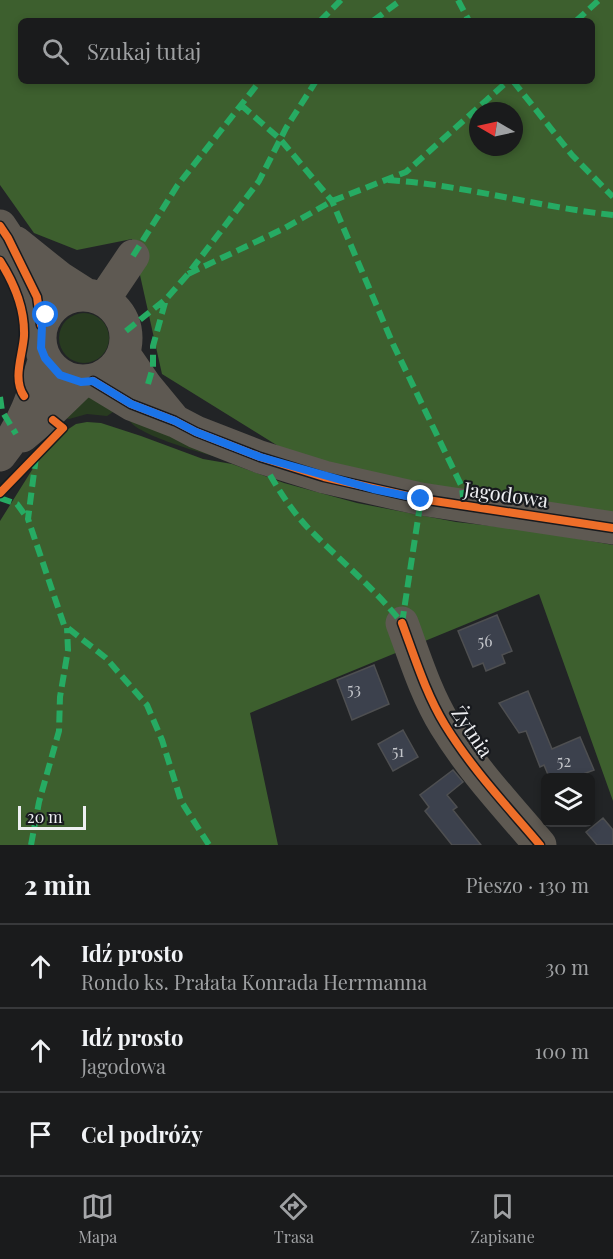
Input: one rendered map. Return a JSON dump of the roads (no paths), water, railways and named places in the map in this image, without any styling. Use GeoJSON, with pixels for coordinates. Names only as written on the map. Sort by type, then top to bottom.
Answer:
{"type":"FeatureCollection","features":[{"type":"Feature","properties":{"kind":"street"},"geometry":{"type":"LineString","coordinates":[[2,453],[87,381],[112,371],[124,354],[127,342],[123,319],[116,309],[60,278],[4,232]]}},
{"type":"Feature","properties":{"kind":"street"},"geometry":{"type":"LineString","coordinates":[[4,232],[37,297],[42,326],[41,348],[45,358],[60,375],[87,381]]}},
{"type":"Feature","properties":{"kind":"street"},"geometry":{"type":"LineString","coordinates":[[42,326],[46,315],[62,299],[94,297],[134,256]]}},
{"type":"Feature","properties":{"kind":"street","name":"Jagodowa"},"geometry":{"type":"LineString","coordinates":[[124,354],[146,386],[175,421]]}},
{"type":"Feature","properties":{"kind":"street"},"geometry":{"type":"LineString","coordinates":[[2,453],[16,434],[32,403],[45,358]]}},
{"type":"Feature","properties":{"kind":"street","name":"Jagodowa"},"geometry":{"type":"LineString","coordinates":[[87,381],[131,404],[260,457],[373,489],[464,506],[613,528]]}},
{"type":"Feature","properties":{"kind":"street","name":"Żytnia"},"geometry":{"type":"LineString","coordinates":[[402,623],[429,695],[446,726],[475,768],[540,845]]}}]}
